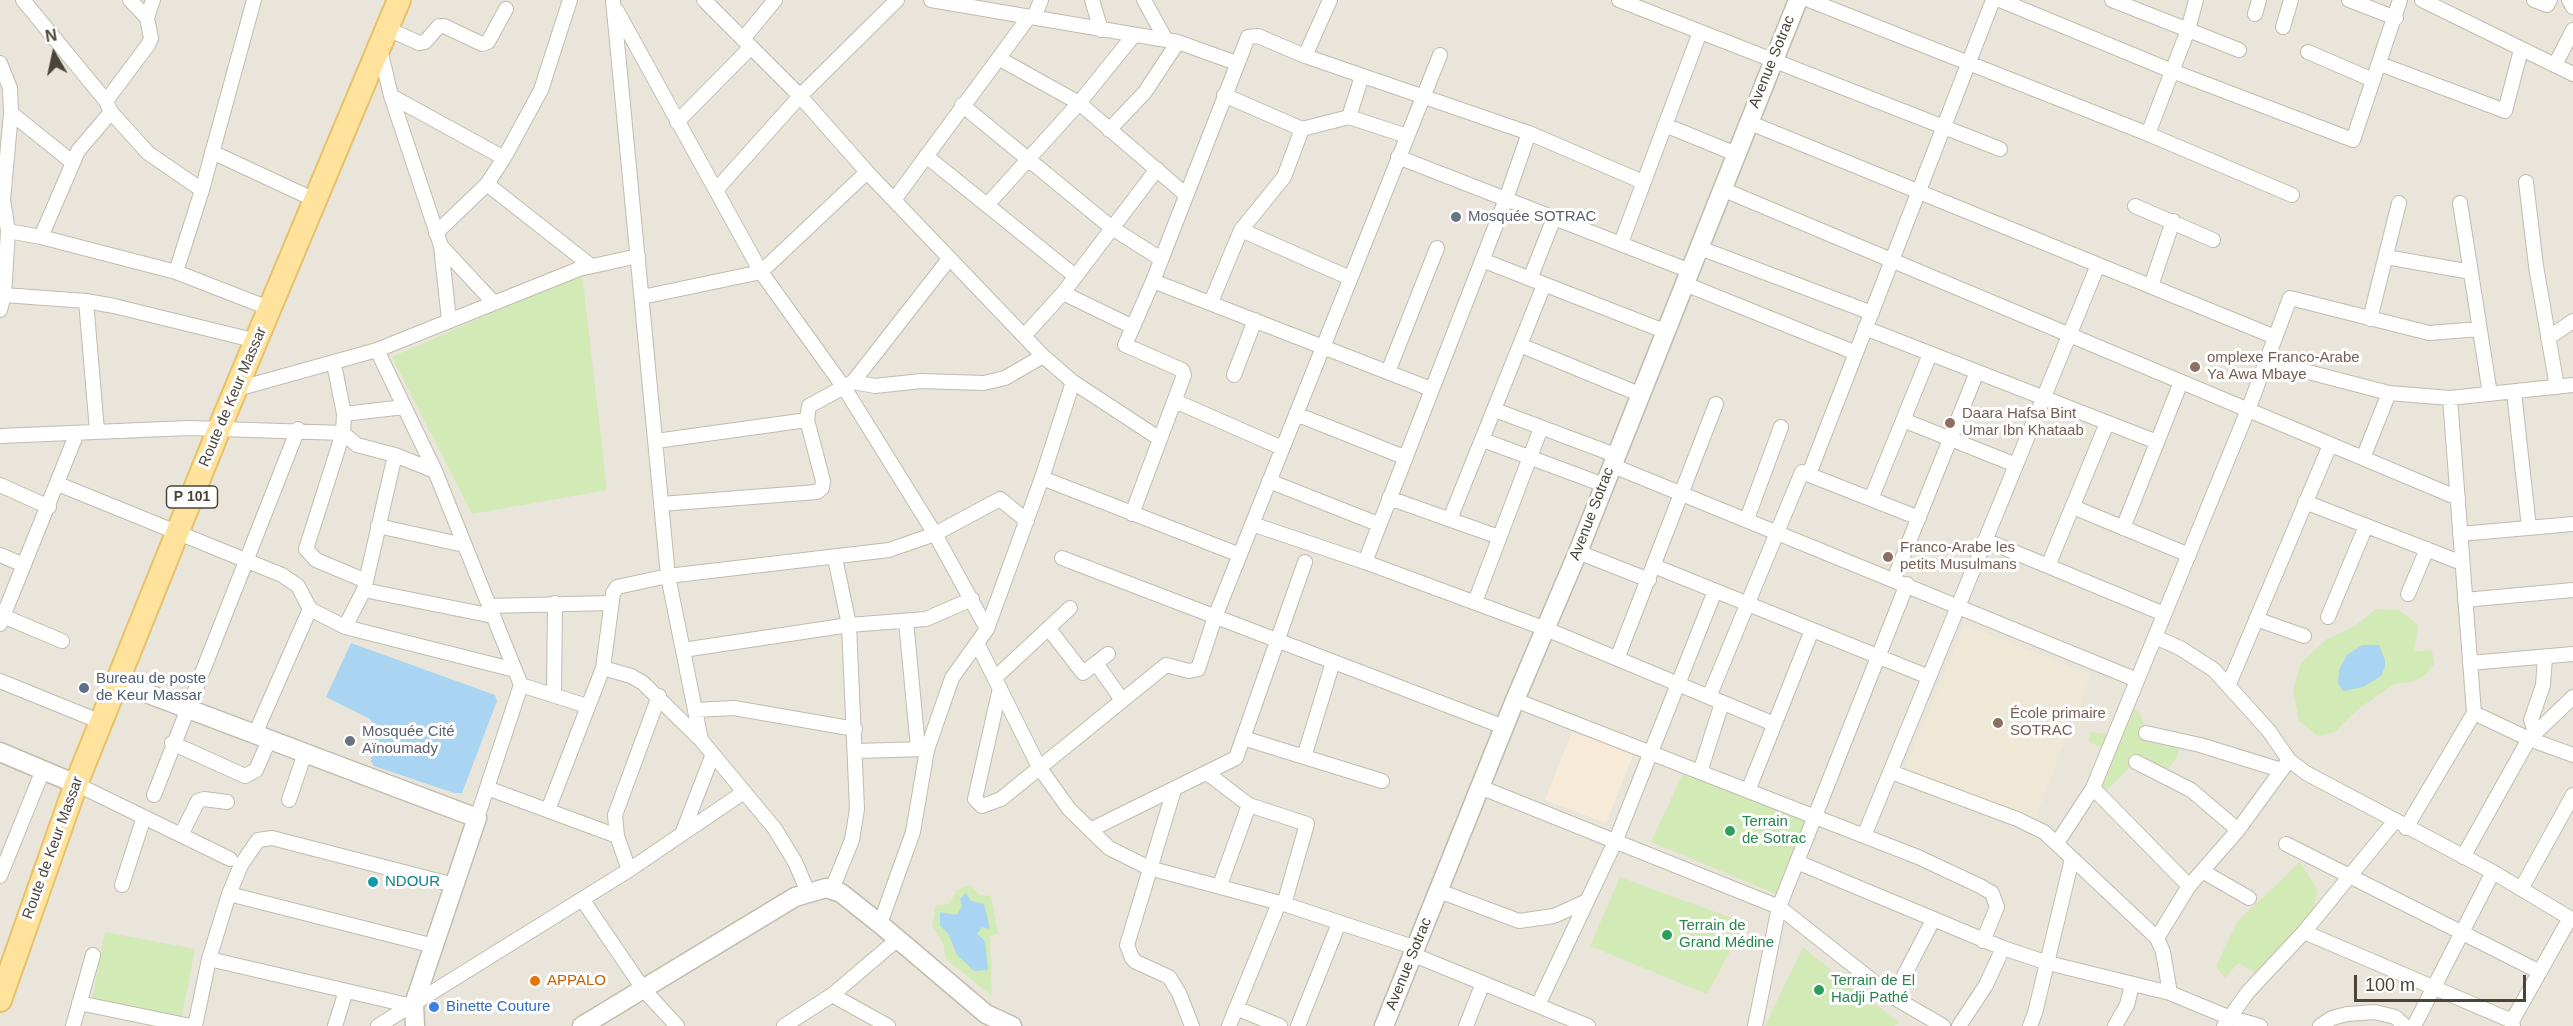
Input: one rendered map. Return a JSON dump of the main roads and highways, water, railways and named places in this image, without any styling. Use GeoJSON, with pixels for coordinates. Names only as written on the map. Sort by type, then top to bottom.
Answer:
{"type":"FeatureCollection","features":[{"type":"Feature","properties":{"kind":"main road","name":"Route de Keur Massar"},"geometry":{"type":"LineString","coordinates":[[1,990],[76,784],[117,682],[219,429],[399,0]]}},
{"type":"Feature","properties":{"kind":"water"},"geometry":{"type":"Polygon","coordinates":[[[351,643],[495,695],[497,701],[462,793],[454,793],[374,766],[371,761],[377,729],[370,719],[326,697],[351,643]]]}},
{"type":"Feature","properties":{"kind":"water"},"geometry":{"type":"Polygon","coordinates":[[[2362,645],[2379,645],[2385,660],[2385,667],[2381,676],[2363,687],[2343,691],[2338,683],[2339,670],[2347,655],[2362,645]]]}},
{"type":"Feature","properties":{"kind":"water"},"geometry":{"type":"Polygon","coordinates":[[[966,893],[971,901],[984,904],[990,929],[982,927],[977,934],[985,941],[988,970],[974,971],[957,955],[948,933],[940,926],[940,912],[957,915],[962,906],[960,899],[966,893]]]}},
{"type":"Feature","properties":{"kind":"place","name":"Mosquée SOTRAC"},"geometry":{"type":"Point","coordinates":[1456,217]}},
{"type":"Feature","properties":{"kind":"place","name":"omplexe Franco-Arabe Ya Awa Mbaye"},"geometry":{"type":"Point","coordinates":[2195,367]}},
{"type":"Feature","properties":{"kind":"place","name":"Daara Hafsa Bint Umar Ibn Khataab"},"geometry":{"type":"Point","coordinates":[1950,423]}},
{"type":"Feature","properties":{"kind":"place","name":"Franco-Arabe les petits Musulmans"},"geometry":{"type":"Point","coordinates":[1888,557]}},
{"type":"Feature","properties":{"kind":"place","name":"Bureau de poste de Keur Massar"},"geometry":{"type":"Point","coordinates":[84,688]}},
{"type":"Feature","properties":{"kind":"place","name":"École primaire SOTRAC"},"geometry":{"type":"Point","coordinates":[1998,723]}},
{"type":"Feature","properties":{"kind":"place","name":"Mosquée Cité Aïnoumady"},"geometry":{"type":"Point","coordinates":[350,741]}},
{"type":"Feature","properties":{"kind":"place","name":"Terrain de Sotrac"},"geometry":{"type":"Point","coordinates":[1730,831]}},
{"type":"Feature","properties":{"kind":"place","name":"NDOUR"},"geometry":{"type":"Point","coordinates":[373,882]}},
{"type":"Feature","properties":{"kind":"place","name":"Terrain de Grand Médine"},"geometry":{"type":"Point","coordinates":[1667,935]}},
{"type":"Feature","properties":{"kind":"place","name":"APPALO"},"geometry":{"type":"Point","coordinates":[535,981]}},
{"type":"Feature","properties":{"kind":"place","name":"Terrain de El Hadji Pathé"},"geometry":{"type":"Point","coordinates":[1819,990]}},
{"type":"Feature","properties":{"kind":"place","name":"Binette Couture"},"geometry":{"type":"Point","coordinates":[434,1007]}}]}
